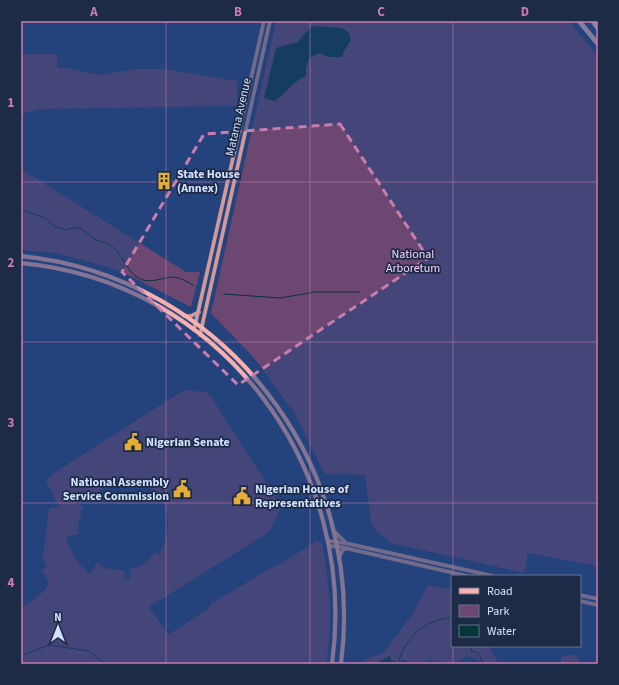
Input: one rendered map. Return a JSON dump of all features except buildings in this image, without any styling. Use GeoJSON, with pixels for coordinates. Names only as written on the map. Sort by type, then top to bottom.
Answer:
{"type":"FeatureCollection","features":[{"type":"Feature","properties":{"kind":"highway"},"geometry":{"type":"LineString","coordinates":[[579,21],[598,44]]}},
{"type":"Feature","properties":{"kind":"highway"},"geometry":{"type":"LineString","coordinates":[[592,21],[598,28]]}},
{"type":"Feature","properties":{"kind":"main road","name":"Matama Avenue"},"geometry":{"type":"LineString","coordinates":[[194,330],[264,21]]}},
{"type":"Feature","properties":{"kind":"main road","name":"Matama Avenue"},"geometry":{"type":"LineString","coordinates":[[200,335],[270,21]]}},
{"type":"Feature","properties":{"kind":"main road"},"geometry":{"type":"LineString","coordinates":[[234,154],[240,155]]}},
{"type":"Feature","properties":{"kind":"main road"},"geometry":{"type":"LineString","coordinates":[[21,256],[58,262],[110,277],[145,292],[201,328],[244,364],[270,395],[284,416],[314,469],[327,503],[337,544],[344,611],[341,664]]}},
{"type":"Feature","properties":{"kind":"main road"},"geometry":{"type":"LineString","coordinates":[[21,263],[64,271],[108,284],[154,304],[194,330],[238,369],[277,418],[307,473],[323,515],[330,544],[336,593],[336,628],[332,664]]}},
{"type":"Feature","properties":{"kind":"main road"},"geometry":{"type":"LineString","coordinates":[[184,316],[191,316],[199,312]]}},
{"type":"Feature","properties":{"kind":"main road"},"geometry":{"type":"LineString","coordinates":[[333,530],[346,543]]}},
{"type":"Feature","properties":{"kind":"main road"},"geometry":{"type":"LineString","coordinates":[[330,544],[346,543],[489,575]]}},
{"type":"Feature","properties":{"kind":"main road"},"geometry":{"type":"LineString","coordinates":[[337,544],[347,548],[463,575]]}},
{"type":"Feature","properties":{"kind":"main road"},"geometry":{"type":"LineString","coordinates":[[339,557],[343,550],[347,548]]}},
{"type":"Feature","properties":{"kind":"main road"},"geometry":{"type":"LineString","coordinates":[[581,595],[598,599]]}},
{"type":"Feature","properties":{"kind":"main road"},"geometry":{"type":"LineString","coordinates":[[581,601],[598,605]]}},
{"type":"Feature","properties":{"kind":"highlighted area"},"geometry":{"type":"Polygon","coordinates":[[[340,124],[428,258],[238,385],[122,272],[204,134],[340,124]]]}},
{"type":"Feature","properties":{"kind":"green space","name":"National Arboretum"},"geometry":{"type":"Polygon","coordinates":[[[276,21],[569,21],[598,56],[598,566],[528,553],[524,573],[391,543],[376,531],[371,521],[365,475],[325,474],[294,413],[255,359],[211,313],[276,21]]]}},
{"type":"Feature","properties":{"kind":"green space"},"geometry":{"type":"Polygon","coordinates":[[[21,54],[57,54],[57,68],[66,68],[100,75],[136,69],[164,69],[237,81],[237,106],[41,109],[26,112],[21,119],[21,54]]]}},
{"type":"Feature","properties":{"kind":"green space"},"geometry":{"type":"Polygon","coordinates":[[[21,169],[186,272],[200,272],[191,307],[121,271],[57,253],[21,250],[21,169]]]}},
{"type":"Feature","properties":{"kind":"green space"},"geometry":{"type":"Polygon","coordinates":[[[184,390],[205,392],[210,395],[280,504],[280,510],[269,532],[149,607],[168,635],[208,609],[211,604],[317,541],[322,544],[329,589],[330,619],[326,664],[21,664],[21,607],[41,594],[49,581],[41,570],[47,567],[43,559],[49,508],[60,507],[46,482],[51,475],[184,390]],[[113,481],[113,486],[102,489],[86,502],[80,497],[75,502],[83,507],[78,524],[78,534],[66,536],[74,557],[90,574],[97,563],[105,568],[124,571],[125,580],[131,578],[129,570],[144,564],[155,553],[159,555],[164,545],[168,524],[164,505],[151,489],[141,482],[139,484],[126,481],[113,481]]]}},
{"type":"Feature","properties":{"kind":"green space"},"geometry":{"type":"Polygon","coordinates":[[[428,585],[451,590],[451,647],[490,647],[499,664],[486,664],[485,662],[468,656],[452,663],[427,660],[424,664],[363,664],[366,659],[384,652],[412,615],[428,585]]]}},
{"type":"Feature","properties":{"kind":"green space"},"geometry":{"type":"Polygon","coordinates":[[[577,654],[580,664],[561,664],[561,657],[577,654]]]}},
{"type":"Feature","properties":{"kind":"water"},"geometry":{"type":"Polygon","coordinates":[[[313,26],[342,28],[349,33],[351,40],[342,57],[329,57],[319,53],[309,58],[306,68],[306,76],[295,82],[274,101],[264,98],[276,48],[298,42],[313,26]]]}},
{"type":"Feature","properties":{"kind":"water"},"geometry":{"type":"Polygon","coordinates":[[[390,656],[391,660],[398,663],[404,660],[408,662],[408,664],[374,664],[390,656]]]}},
{"type":"Feature","properties":{"kind":"waterway"},"geometry":{"type":"LineString","coordinates":[[21,209],[45,218],[54,226],[66,230],[71,228],[84,230],[95,239],[108,244],[114,248],[131,272],[140,279],[153,281],[174,277],[184,280],[194,286]]}},
{"type":"Feature","properties":{"kind":"waterway"},"geometry":{"type":"LineString","coordinates":[[224,294],[280,298],[315,292],[360,292]]}},
{"type":"Feature","properties":{"kind":"waterway"},"geometry":{"type":"LineString","coordinates":[[398,664],[405,646],[417,632],[433,622],[451,618]]}},
{"type":"Feature","properties":{"kind":"waterway"},"geometry":{"type":"LineString","coordinates":[[21,656],[49,645],[89,651],[105,664]]}},
{"type":"Feature","properties":{"kind":"waterway"},"geometry":{"type":"LineString","coordinates":[[472,647],[471,651],[479,653],[483,664]]}},
{"type":"Feature","properties":{"kind":"place","name":"State House (Annex)"},"geometry":{"type":"Point","coordinates":[164,181]}},
{"type":"Feature","properties":{"kind":"place","name":"Nigerian Senate"},"geometry":{"type":"Point","coordinates":[133,442]}},
{"type":"Feature","properties":{"kind":"place","name":"National Assembly Service Commission"},"geometry":{"type":"Point","coordinates":[182,489]}},
{"type":"Feature","properties":{"kind":"place","name":"Nigerian House of Representatives"},"geometry":{"type":"Point","coordinates":[242,496]}}]}
